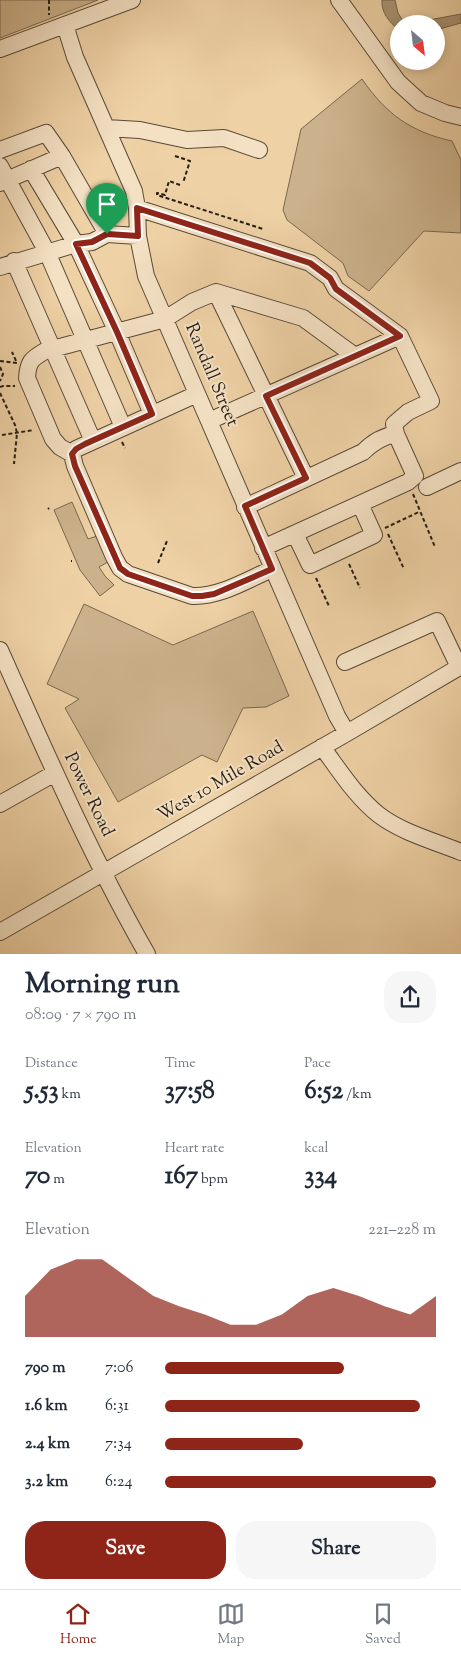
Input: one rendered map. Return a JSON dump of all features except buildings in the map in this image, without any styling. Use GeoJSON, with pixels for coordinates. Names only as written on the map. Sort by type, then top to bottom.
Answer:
{"type":"FeatureCollection","features":[{"type":"Feature","properties":{"kind":"street"},"geometry":{"type":"LineString","coordinates":[[0,49],[132,0]]}},
{"type":"Feature","properties":{"kind":"street"},"geometry":{"type":"LineString","coordinates":[[339,0],[398,82],[420,103],[461,117]]}},
{"type":"Feature","properties":{"kind":"street","name":"Randall Street"},"geometry":{"type":"LineString","coordinates":[[65,25],[75,57],[134,191],[138,236],[146,276],[272,569],[337,716],[347,733]]}},
{"type":"Feature","properties":{"kind":"street"},"geometry":{"type":"LineString","coordinates":[[106,128],[140,130],[186,140],[224,138],[259,150]]}},
{"type":"Feature","properties":{"kind":"street"},"geometry":{"type":"LineString","coordinates":[[0,150],[46,133],[62,156],[107,234]]}},
{"type":"Feature","properties":{"kind":"street"},"geometry":{"type":"LineString","coordinates":[[62,156],[30,169],[2,177],[47,252],[123,427]]}},
{"type":"Feature","properties":{"kind":"street"},"geometry":{"type":"LineString","coordinates":[[30,169],[76,244],[117,332],[152,414]]}},
{"type":"Feature","properties":{"kind":"street"},"geometry":{"type":"LineString","coordinates":[[137,208],[310,263],[330,278],[336,289],[400,336],[431,401],[400,417],[394,424],[396,434],[415,476],[408,482],[263,548]]}},
{"type":"Feature","properties":{"kind":"street"},"geometry":{"type":"LineString","coordinates":[[93,441],[52,349],[7,264],[76,244],[92,242],[107,234],[138,236]]}},
{"type":"Feature","properties":{"kind":"street"},"geometry":{"type":"LineString","coordinates":[[272,569],[214,594],[192,596],[128,574],[120,568],[75,466],[72,454],[53,439],[27,378],[27,367],[32,358],[44,351],[165,319],[192,302],[216,292],[302,318],[355,356]]}},
{"type":"Feature","properties":{"kind":"street"},"geometry":{"type":"LineString","coordinates":[[216,292],[306,478]]}},
{"type":"Feature","properties":{"kind":"street"},"geometry":{"type":"LineString","coordinates":[[209,421],[400,336]]}},
{"type":"Feature","properties":{"kind":"street"},"geometry":{"type":"LineString","coordinates":[[72,454],[76,449],[197,394]]}},
{"type":"Feature","properties":{"kind":"street"},"geometry":{"type":"LineString","coordinates":[[245,506],[363,452],[372,443],[388,435],[396,434]]}},
{"type":"Feature","properties":{"kind":"street"},"geometry":{"type":"LineString","coordinates":[[430,486],[461,472]]}},
{"type":"Feature","properties":{"kind":"street"},"geometry":{"type":"LineString","coordinates":[[295,534],[310,565],[374,535],[360,504]]}},
{"type":"Feature","properties":{"kind":"street"},"geometry":{"type":"LineString","coordinates":[[345,662],[437,621],[460,666]]}},
{"type":"Feature","properties":{"kind":"street","name":"Power Road"},"geometry":{"type":"LineString","coordinates":[[0,650],[55,773],[103,873],[147,954]]}},
{"type":"Feature","properties":{"kind":"street","name":"West 10 Mile Road"},"geometry":{"type":"LineString","coordinates":[[0,932],[460,666]]}},
{"type":"Feature","properties":{"kind":"street"},"geometry":{"type":"LineString","coordinates":[[322,747],[351,786],[380,816],[412,833],[461,852]]}},
{"type":"Feature","properties":{"kind":"street"},"geometry":{"type":"LineString","coordinates":[[0,804],[55,773]]}},
{"type":"Feature","properties":{"kind":"path"},"geometry":{"type":"LineString","coordinates":[[49,0],[49,20]]}},
{"type":"Feature","properties":{"kind":"path"},"geometry":{"type":"LineString","coordinates":[[175,156],[190,161],[183,183]]}},
{"type":"Feature","properties":{"kind":"path"},"geometry":{"type":"LineString","coordinates":[[180,185],[169,181],[165,195],[157,193],[157,195],[263,229]]}},
{"type":"Feature","properties":{"kind":"path"},"geometry":{"type":"LineString","coordinates":[[0,360],[17,363],[12,352]]}},
{"type":"Feature","properties":{"kind":"path"},"geometry":{"type":"LineString","coordinates":[[0,367],[3,374],[0,381]]}},
{"type":"Feature","properties":{"kind":"path"},"geometry":{"type":"LineString","coordinates":[[0,388],[3,386],[18,386]]}},
{"type":"Feature","properties":{"kind":"path"},"geometry":{"type":"LineString","coordinates":[[0,393],[17,433],[14,464]]}},
{"type":"Feature","properties":{"kind":"path"},"geometry":{"type":"LineString","coordinates":[[2,435],[38,429]]}},
{"type":"Feature","properties":{"kind":"path"},"geometry":{"type":"LineString","coordinates":[[408,482],[435,547]]}},
{"type":"Feature","properties":{"kind":"path"},"geometry":{"type":"LineString","coordinates":[[404,569],[387,531],[383,529],[419,512]]}},
{"type":"Feature","properties":{"kind":"path"},"geometry":{"type":"LineString","coordinates":[[158,563],[167,541]]}},
{"type":"Feature","properties":{"kind":"path"},"geometry":{"type":"LineString","coordinates":[[349,564],[360,588]]}},
{"type":"Feature","properties":{"kind":"path"},"geometry":{"type":"LineString","coordinates":[[316,578],[329,606]]}},
{"type":"Feature","properties":{"kind":"shaded area"},"geometry":{"type":"Polygon","coordinates":[[[0,0],[98,0],[0,38],[0,0]]]}},
{"type":"Feature","properties":{"kind":"shaded area"},"geometry":{"type":"Polygon","coordinates":[[[382,0],[395,0],[399,15],[390,15],[390,21],[386,16],[382,0]]]}},
{"type":"Feature","properties":{"kind":"shaded area"},"geometry":{"type":"Polygon","coordinates":[[[461,14],[461,23],[445,27],[445,17],[461,14]]]}},
{"type":"Feature","properties":{"kind":"shaded area"},"geometry":{"type":"Polygon","coordinates":[[[362,79],[380,102],[401,120],[424,132],[452,141],[461,160],[461,233],[424,231],[369,291],[348,276],[343,263],[287,220],[283,210],[301,129],[362,79]]]}},
{"type":"Feature","properties":{"kind":"shaded area"},"geometry":{"type":"Polygon","coordinates":[[[72,502],[88,539],[97,536],[108,562],[99,567],[114,585],[100,596],[80,570],[54,510],[72,502]]]}},
{"type":"Feature","properties":{"kind":"shaded area"},"geometry":{"type":"Polygon","coordinates":[[[84,604],[173,645],[253,611],[289,696],[266,707],[243,708],[217,762],[202,755],[118,802],[65,708],[79,699],[47,684],[84,604]]]}},
{"type":"Feature","properties":{"kind":"route"},"geometry":{"type":"LineString","coordinates":[[137,208],[310,263],[330,278],[336,289],[400,336],[266,396],[306,478],[245,506],[272,569],[214,594],[192,596],[128,574],[120,568],[75,466],[72,454],[76,449],[152,414],[117,332],[76,244],[92,242],[107,234],[119,233],[138,236],[137,208]]}}]}
